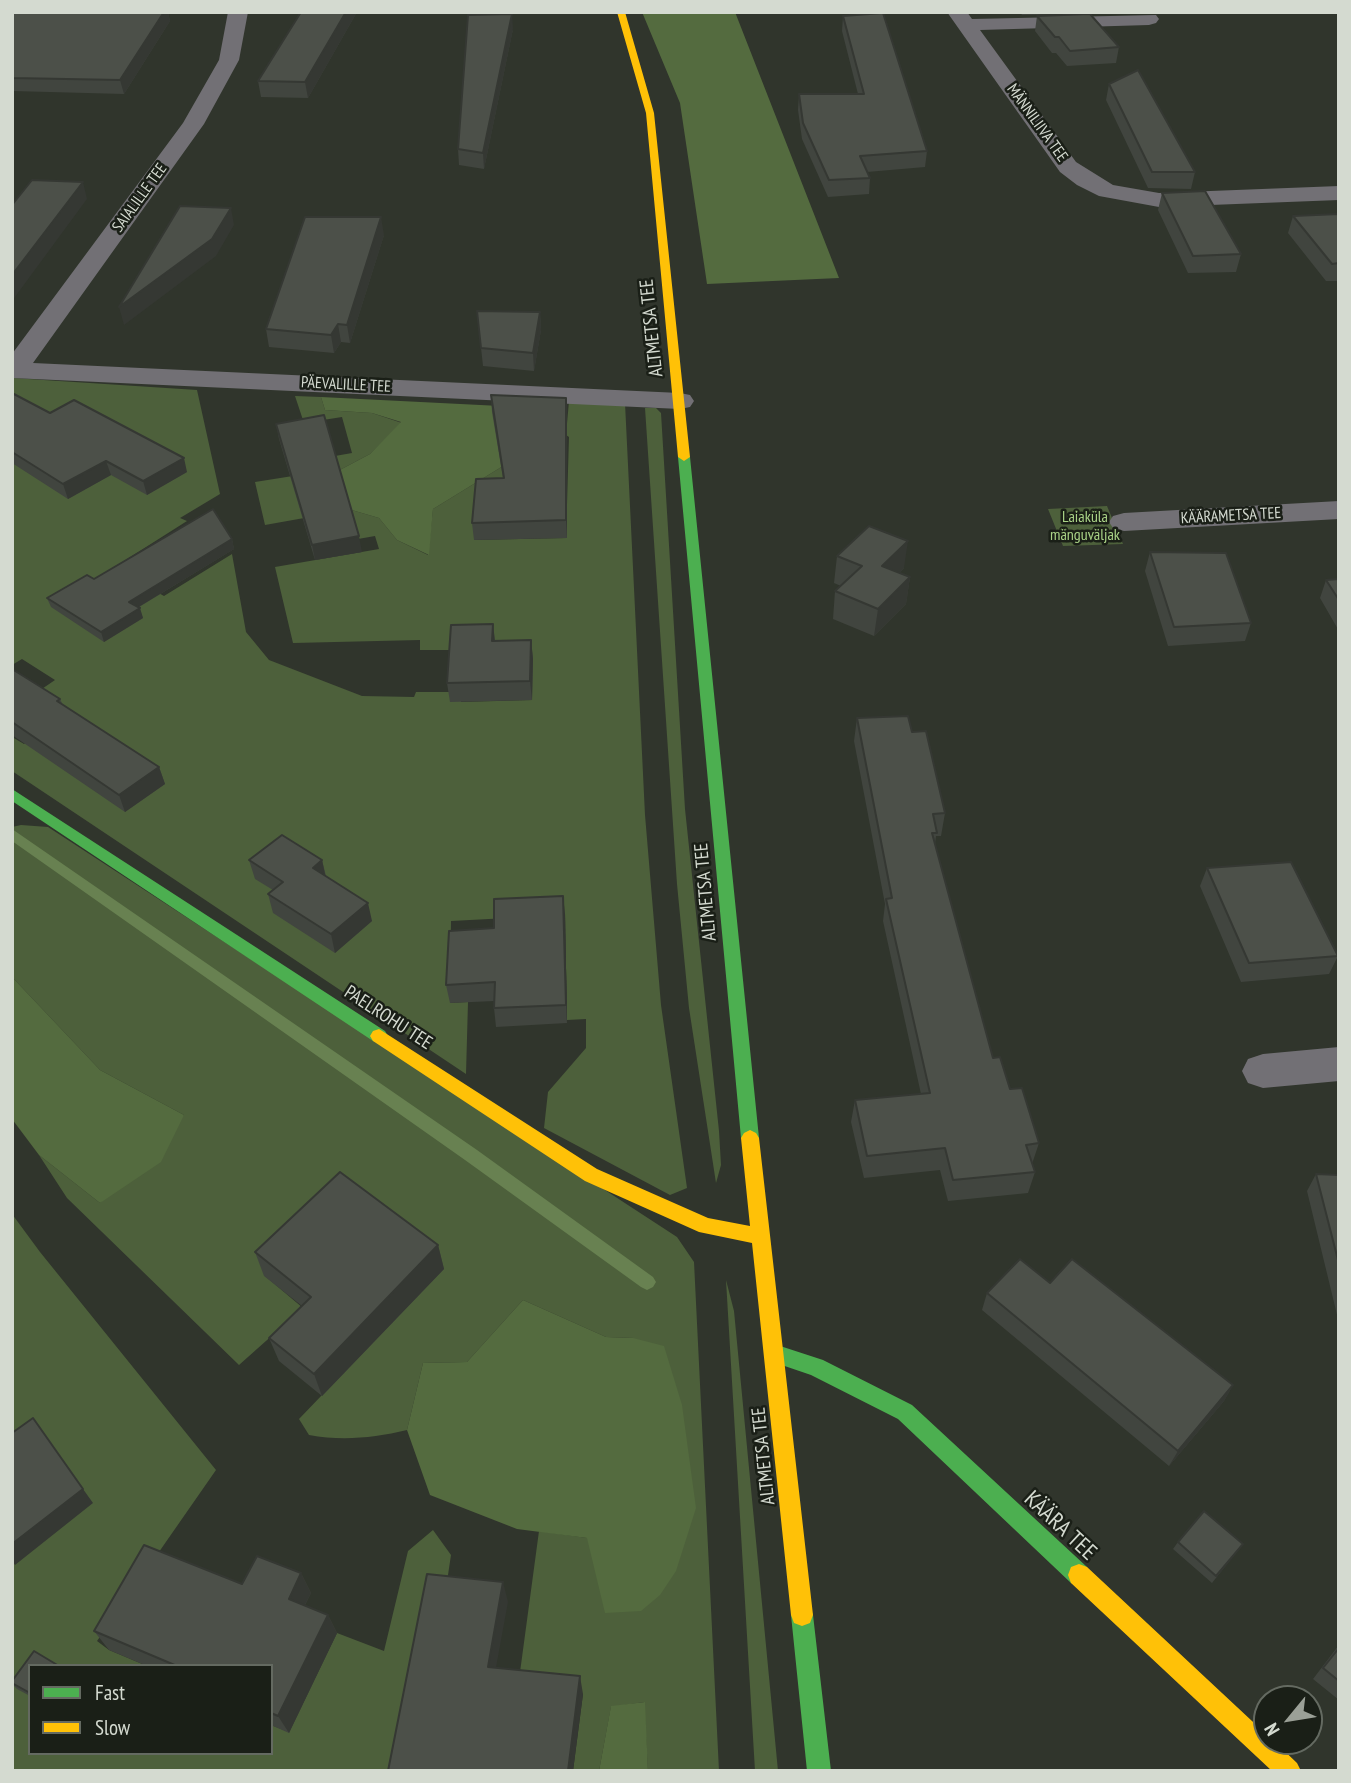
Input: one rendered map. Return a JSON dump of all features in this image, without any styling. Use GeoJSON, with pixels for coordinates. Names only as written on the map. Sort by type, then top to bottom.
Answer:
{"type":"FeatureCollection","features":[{"type":"Feature","properties":{"kind":"street","name":"SAIALILLE TEE"},"geometry":{"type":"LineString","coordinates":[[13,370],[193,124],[229,60],[239,12]]}},
{"type":"Feature","properties":{"kind":"street","name":"ALTMETSA TEE"},"geometry":{"type":"LineString","coordinates":[[621,12],[650,113],[760,1236],[818,1771]]}},
{"type":"Feature","properties":{"kind":"street","name":"MÄNNILIIVA TEE"},"geometry":{"type":"LineString","coordinates":[[961,19],[1149,19]]}},
{"type":"Feature","properties":{"kind":"street","name":"MÄNNILIIVA TEE"},"geometry":{"type":"LineString","coordinates":[[961,19],[1069,167],[1085,180],[1107,191],[1159,200],[1339,193]]}},
{"type":"Feature","properties":{"kind":"street","name":"PÄEVALILLE TEE"},"geometry":{"type":"LineString","coordinates":[[13,370],[680,401]]}},
{"type":"Feature","properties":{"kind":"street","name":"KÄÄRAMETSA TEE"},"geometry":{"type":"LineString","coordinates":[[1124,522],[1339,510]]}},
{"type":"Feature","properties":{"kind":"street","name":"PAELROHU TEE"},"geometry":{"type":"LineString","coordinates":[[18,804],[591,1175],[706,1226],[760,1236]]}},
{"type":"Feature","properties":{"kind":"street"},"geometry":{"type":"LineString","coordinates":[[1263,1071],[1339,1064]]}},
{"type":"Feature","properties":{"kind":"street","name":"KÄÄRA TEE"},"geometry":{"type":"LineString","coordinates":[[774,1353],[816,1367],[905,1412],[1289,1771]]}},
{"type":"Feature","properties":{"kind":"green space"},"geometry":{"type":"Polygon","coordinates":[[[642,12],[735,12],[839,278],[707,284],[680,103],[642,12]]]}},
{"type":"Feature","properties":{"kind":"green space"},"geometry":{"type":"Polygon","coordinates":[[[13,378],[197,390],[220,494],[180,518],[187,521],[113,568],[164,596],[232,554],[246,632],[269,660],[362,696],[414,697],[416,692],[461,692],[461,702],[532,700],[453,650],[420,650],[420,640],[293,643],[275,567],[379,549],[375,536],[358,539],[349,510],[265,525],[255,482],[337,469],[335,456],[352,453],[342,417],[304,423],[295,396],[321,397],[325,410],[372,413],[402,423],[370,454],[336,472],[338,506],[379,518],[397,540],[428,555],[433,509],[534,447],[474,540],[566,538],[569,437],[566,435],[569,401],[625,403],[645,815],[661,1005],[687,1188],[670,1195],[544,1128],[548,1092],[586,1048],[586,1019],[567,1020],[565,915],[451,921],[450,1003],[468,1002],[466,1074],[12,771],[12,737],[24,744],[66,716],[33,695],[55,680],[22,659],[12,665],[13,378]]]}},
{"type":"Feature","properties":{"kind":"green space"},"geometry":{"type":"Polygon","coordinates":[[[321,397],[540,408],[534,447],[433,509],[429,555],[397,540],[379,518],[338,506],[336,472],[370,454],[401,422],[372,413],[325,410],[321,397]]]}},
{"type":"Feature","properties":{"kind":"green space"},"geometry":{"type":"Polygon","coordinates":[[[645,408],[656,408],[661,413],[685,809],[719,1131],[721,1165],[716,1183],[689,1008],[677,884],[645,408]]]}},
{"type":"Feature","properties":{"kind":"green space","name":"Laiaküla mänguväljak"},"geometry":{"type":"Polygon","coordinates":[[[1107,506],[1123,544],[1063,546],[1048,509],[1107,506]]]}},
{"type":"Feature","properties":{"kind":"green space"},"geometry":{"type":"Polygon","coordinates":[[[12,827],[48,827],[677,1237],[694,1262],[719,1771],[648,1771],[644,1702],[611,1707],[599,1771],[573,1771],[583,1694],[518,1687],[539,1531],[587,1538],[633,1338],[606,1337],[523,1300],[467,1362],[423,1363],[407,1430],[358,1438],[309,1435],[299,1419],[443,1269],[265,1276],[303,1308],[239,1365],[67,1198],[39,1155],[100,1203],[184,1115],[100,1070],[12,977],[12,827]]]}},
{"type":"Feature","properties":{"kind":"green space"},"geometry":{"type":"Polygon","coordinates":[[[12,977],[100,1070],[184,1115],[161,1162],[100,1203],[39,1155],[12,1119],[12,977]]]}},
{"type":"Feature","properties":{"kind":"green space"},"geometry":{"type":"Polygon","coordinates":[[[12,1214],[216,1470],[97,1641],[109,1650],[142,1664],[28,1664],[28,1755],[273,1755],[273,1726],[289,1732],[337,1633],[384,1651],[408,1551],[433,1530],[451,1555],[445,1595],[399,1771],[12,1771],[12,1214]]]}},
{"type":"Feature","properties":{"kind":"green space"},"geometry":{"type":"Polygon","coordinates":[[[726,1280],[734,1311],[778,1771],[755,1771],[726,1280]]]}},
{"type":"Feature","properties":{"kind":"green space"},"geometry":{"type":"Polygon","coordinates":[[[523,1300],[606,1337],[633,1338],[664,1346],[682,1405],[696,1508],[676,1571],[660,1595],[641,1611],[605,1613],[587,1538],[517,1529],[430,1495],[407,1430],[423,1363],[467,1362],[523,1300]]]}},
{"type":"Feature","properties":{"kind":"green space"},"geometry":{"type":"Polygon","coordinates":[[[645,1702],[648,1771],[599,1771],[611,1706],[645,1702]]]}},
{"type":"Feature","properties":{"kind":"building"},"geometry":{"type":"Polygon","coordinates":[[[12,12],[164,12],[120,80],[12,78],[12,12]]]}},
{"type":"Feature","properties":{"kind":"building"},"geometry":{"type":"Polygon","coordinates":[[[301,12],[346,12],[305,82],[258,81],[301,12]]]}},
{"type":"Feature","properties":{"kind":"building"},"geometry":{"type":"Polygon","coordinates":[[[883,13],[927,151],[860,156],[870,178],[829,180],[803,123],[799,94],[864,94],[843,16],[883,13]]]}},
{"type":"Feature","properties":{"kind":"building"},"geometry":{"type":"Polygon","coordinates":[[[512,14],[483,153],[458,149],[468,15],[512,14]]]}},
{"type":"Feature","properties":{"kind":"building"},"geometry":{"type":"Polygon","coordinates":[[[1090,14],[1119,47],[1070,51],[1037,16],[1090,14]]]}},
{"type":"Feature","properties":{"kind":"building"},"geometry":{"type":"Polygon","coordinates":[[[1138,70],[1195,172],[1152,172],[1109,84],[1138,70]]]}},
{"type":"Feature","properties":{"kind":"building"},"geometry":{"type":"Polygon","coordinates":[[[32,180],[83,182],[12,275],[12,205],[32,180]]]}},
{"type":"Feature","properties":{"kind":"building"},"geometry":{"type":"Polygon","coordinates":[[[1205,191],[1241,254],[1193,256],[1162,193],[1205,191]]]}},
{"type":"Feature","properties":{"kind":"building"},"geometry":{"type":"Polygon","coordinates":[[[180,206],[231,208],[212,239],[119,307],[180,206]]]}},
{"type":"Feature","properties":{"kind":"building"},"geometry":{"type":"Polygon","coordinates":[[[1339,214],[1339,263],[1332,264],[1293,216],[1339,214]]]}},
{"type":"Feature","properties":{"kind":"building"},"geometry":{"type":"Polygon","coordinates":[[[305,217],[381,217],[347,325],[338,324],[331,335],[266,329],[305,217]]]}},
{"type":"Feature","properties":{"kind":"building"},"geometry":{"type":"Polygon","coordinates":[[[477,311],[540,312],[533,353],[481,348],[477,311]]]}},
{"type":"Feature","properties":{"kind":"building"},"geometry":{"type":"Polygon","coordinates":[[[12,393],[50,413],[74,400],[184,458],[143,481],[106,461],[63,484],[12,452],[12,393]]]}},
{"type":"Feature","properties":{"kind":"building"},"geometry":{"type":"Polygon","coordinates":[[[491,395],[566,398],[566,520],[472,523],[476,479],[504,478],[491,395]]]}},
{"type":"Feature","properties":{"kind":"building"},"geometry":{"type":"Polygon","coordinates":[[[324,415],[359,536],[312,545],[276,424],[324,415]]]}},
{"type":"Feature","properties":{"kind":"building"},"geometry":{"type":"Polygon","coordinates":[[[213,509],[232,539],[129,602],[140,608],[101,632],[47,598],[87,575],[94,579],[213,509]]]}},
{"type":"Feature","properties":{"kind":"building"},"geometry":{"type":"Polygon","coordinates":[[[869,526],[908,541],[882,566],[910,577],[878,609],[835,591],[862,566],[837,556],[869,526]]]}},
{"type":"Feature","properties":{"kind":"building"},"geometry":{"type":"Polygon","coordinates":[[[1150,552],[1226,553],[1251,623],[1174,627],[1150,552]]]}},
{"type":"Feature","properties":{"kind":"building"},"geometry":{"type":"Polygon","coordinates":[[[1339,579],[1339,600],[1326,580],[1339,579]]]}},
{"type":"Feature","properties":{"kind":"building"},"geometry":{"type":"Polygon","coordinates":[[[493,624],[492,641],[531,640],[530,681],[447,683],[451,625],[493,624]]]}},
{"type":"Feature","properties":{"kind":"building"},"geometry":{"type":"Polygon","coordinates":[[[12,669],[159,767],[119,795],[12,722],[12,669]]]}},
{"type":"Feature","properties":{"kind":"building"},"geometry":{"type":"Polygon","coordinates":[[[908,716],[912,732],[926,731],[945,813],[933,814],[937,833],[932,833],[993,1058],[1000,1057],[1010,1089],[1022,1088],[1039,1143],[1026,1145],[1035,1172],[953,1180],[945,1148],[867,1156],[855,1100],[930,1093],[886,899],[892,898],[857,718],[908,716]]]}},
{"type":"Feature","properties":{"kind":"building"},"geometry":{"type":"Polygon","coordinates":[[[282,835],[322,860],[313,868],[368,903],[331,934],[268,894],[283,882],[249,860],[282,835]]]}},
{"type":"Feature","properties":{"kind":"building"},"geometry":{"type":"Polygon","coordinates":[[[1291,862],[1338,956],[1249,963],[1207,868],[1291,862]]]}},
{"type":"Feature","properties":{"kind":"building"},"geometry":{"type":"Polygon","coordinates":[[[563,896],[566,1005],[494,1008],[495,982],[446,985],[449,931],[494,928],[494,899],[563,896]]]}},
{"type":"Feature","properties":{"kind":"building"},"geometry":{"type":"Polygon","coordinates":[[[340,1172],[438,1245],[314,1374],[269,1338],[311,1297],[255,1252],[340,1172]]]}},
{"type":"Feature","properties":{"kind":"building"},"geometry":{"type":"Polygon","coordinates":[[[1316,1174],[1339,1175],[1339,1264],[1316,1174]]]}},
{"type":"Feature","properties":{"kind":"building"},"geometry":{"type":"Polygon","coordinates":[[[1020,1259],[1050,1283],[1072,1259],[1233,1385],[1178,1451],[987,1293],[1020,1259]]]}},
{"type":"Feature","properties":{"kind":"building"},"geometry":{"type":"Polygon","coordinates":[[[33,1418],[83,1489],[12,1544],[12,1433],[33,1418]]]}},
{"type":"Feature","properties":{"kind":"building"},"geometry":{"type":"Polygon","coordinates":[[[1204,1511],[1243,1544],[1216,1576],[1178,1542],[1204,1511]]]}},
{"type":"Feature","properties":{"kind":"building"},"geometry":{"type":"Polygon","coordinates":[[[144,1545],[242,1584],[257,1556],[301,1573],[289,1599],[328,1615],[278,1716],[273,1714],[273,1664],[172,1664],[94,1631],[144,1545]]]}},
{"type":"Feature","properties":{"kind":"building"},"geometry":{"type":"Polygon","coordinates":[[[427,1574],[503,1582],[488,1667],[580,1676],[568,1771],[388,1771],[427,1574]]]}},
{"type":"Feature","properties":{"kind":"building"},"geometry":{"type":"Polygon","coordinates":[[[1339,1648],[1339,1681],[1323,1668],[1339,1648]]]}},
{"type":"Feature","properties":{"kind":"building"},"geometry":{"type":"Polygon","coordinates":[[[34,1651],[56,1664],[28,1664],[28,1692],[12,1681],[34,1651]]]}},
{"type":"Feature","properties":{"kind":"waterway"},"geometry":{"type":"LineString","coordinates":[[12,834],[471,1155],[647,1282]]}},
{"type":"Feature","properties":{"kind":"traffic: fast"},"geometry":{"type":"LineString","coordinates":[[684,457],[750,1138]]}},
{"type":"Feature","properties":{"kind":"traffic: fast"},"geometry":{"type":"LineString","coordinates":[[12,794],[379,1036]]}},
{"type":"Feature","properties":{"kind":"traffic: fast"},"geometry":{"type":"LineString","coordinates":[[774,1353],[816,1367],[905,1412],[1079,1575]]}},
{"type":"Feature","properties":{"kind":"traffic: fast"},"geometry":{"type":"LineString","coordinates":[[802,1615],[819,1771]]}},
{"type":"Feature","properties":{"kind":"traffic: slow"},"geometry":{"type":"LineString","coordinates":[[621,12],[650,113],[684,457]]}},
{"type":"Feature","properties":{"kind":"traffic: slow"},"geometry":{"type":"LineString","coordinates":[[379,1036],[591,1175],[706,1226],[760,1236]]}},
{"type":"Feature","properties":{"kind":"traffic: slow"},"geometry":{"type":"LineString","coordinates":[[750,1138],[802,1615]]}},
{"type":"Feature","properties":{"kind":"traffic: slow"},"geometry":{"type":"LineString","coordinates":[[1079,1575],[1289,1771]]}}]}
